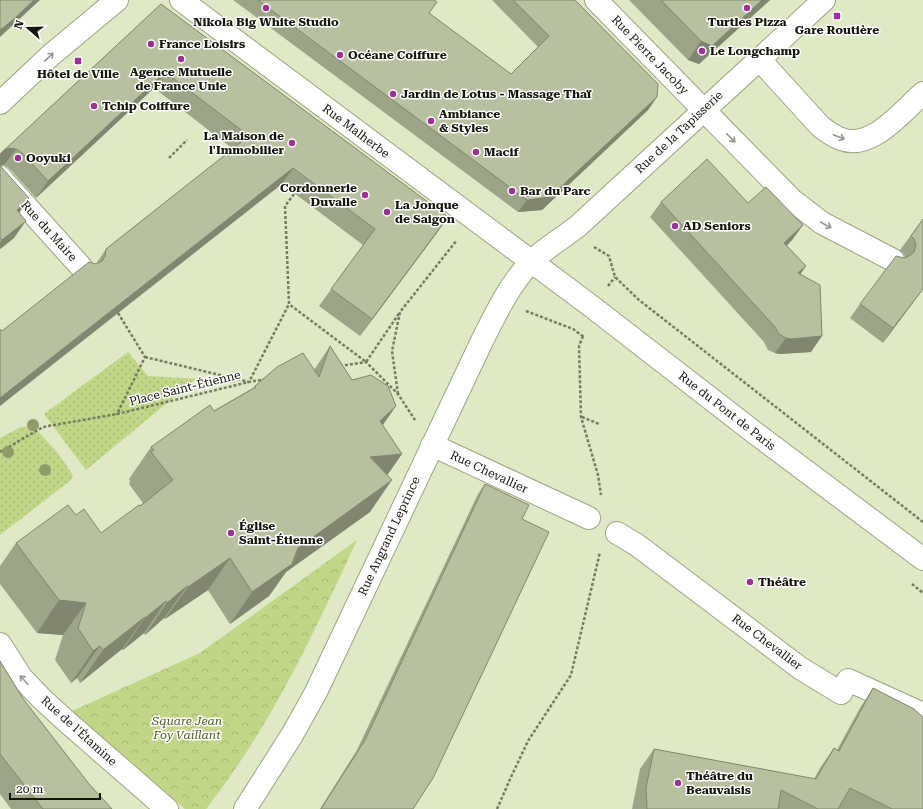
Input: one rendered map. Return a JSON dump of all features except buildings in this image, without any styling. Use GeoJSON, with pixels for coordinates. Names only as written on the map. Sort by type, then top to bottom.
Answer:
{"type":"FeatureCollection","features":[{"type":"Feature","properties":{"kind":"street"},"geometry":{"type":"LineString","coordinates":[[0,103],[51,55],[117,0]]}},
{"type":"Feature","properties":{"kind":"street","name":"Rue Malherbe"},"geometry":{"type":"LineString","coordinates":[[182,0],[531,262]]}},
{"type":"Feature","properties":{"kind":"street","name":"Rue Pierre Jacoby"},"geometry":{"type":"LineString","coordinates":[[596,0],[780,189],[822,223],[893,260]]}},
{"type":"Feature","properties":{"kind":"street","name":"Rue de la Tapisserie"},"geometry":{"type":"LineString","coordinates":[[531,262],[569,233],[824,0]]}},
{"type":"Feature","properties":{"kind":"street"},"geometry":{"type":"LineString","coordinates":[[759,59],[820,126],[830,134],[842,140],[863,140],[874,136],[923,93]]}},
{"type":"Feature","properties":{"kind":"street","name":"Rue du Maire"},"geometry":{"type":"LineString","coordinates":[[0,177],[82,268]]}},
{"type":"Feature","properties":{"kind":"street","name":"Rue Angrand Leprince"},"geometry":{"type":"LineString","coordinates":[[245,809],[292,735],[316,692],[496,313],[510,289],[531,262]]}},
{"type":"Feature","properties":{"kind":"street","name":"Rue du Pont de Paris"},"geometry":{"type":"LineString","coordinates":[[531,262],[923,559]]}},
{"type":"Feature","properties":{"kind":"street","name":"Rue Chevallier"},"geometry":{"type":"LineString","coordinates":[[432,446],[589,518]]}},
{"type":"Feature","properties":{"kind":"street","name":"Rue Chevallier"},"geometry":{"type":"LineString","coordinates":[[617,532],[637,545],[800,668],[834,689],[841,693],[848,680],[923,714]]}},
{"type":"Feature","properties":{"kind":"street","name":"Rue de l'Étamine"},"geometry":{"type":"LineString","coordinates":[[0,644],[21,677],[41,698],[167,809]]}},
{"type":"Feature","properties":{"kind":"path"},"geometry":{"type":"LineString","coordinates":[[169,158],[187,140]]}},
{"type":"Feature","properties":{"kind":"path"},"geometry":{"type":"LineString","coordinates":[[294,194],[285,206],[289,304],[366,362],[398,394],[432,446]]}},
{"type":"Feature","properties":{"kind":"path"},"geometry":{"type":"LineString","coordinates":[[334,367],[366,362],[400,312],[474,219]]}},
{"type":"Feature","properties":{"kind":"path"},"geometry":{"type":"LineString","coordinates":[[569,233],[609,256],[615,277],[639,300],[923,522]]}},
{"type":"Feature","properties":{"kind":"path","name":"Place Saint-Étienne"},"geometry":{"type":"LineString","coordinates":[[249,382],[289,304]]}},
{"type":"Feature","properties":{"kind":"path"},"geometry":{"type":"LineString","coordinates":[[520,309],[573,329],[589,341]]}},
{"type":"Feature","properties":{"kind":"path"},"geometry":{"type":"LineString","coordinates":[[398,394],[392,351],[400,312]]}},
{"type":"Feature","properties":{"kind":"path"},"geometry":{"type":"LineString","coordinates":[[118,314],[145,357]]}},
{"type":"Feature","properties":{"kind":"path","name":"Place Saint-Étienne"},"geometry":{"type":"LineString","coordinates":[[117,414],[145,357],[249,382]]}},
{"type":"Feature","properties":{"kind":"path","name":"Place Saint-Étienne"},"geometry":{"type":"LineString","coordinates":[[117,414],[249,382],[272,378]]}},
{"type":"Feature","properties":{"kind":"path"},"geometry":{"type":"LineString","coordinates":[[0,452],[43,427],[117,414]]}},
{"type":"Feature","properties":{"kind":"path"},"geometry":{"type":"LineString","coordinates":[[581,417],[599,424]]}},
{"type":"Feature","properties":{"kind":"path"},"geometry":{"type":"LineString","coordinates":[[497,809],[528,742],[571,675]]}},
{"type":"Feature","properties":{"kind":"green space"},"geometry":{"type":"Polygon","coordinates":[[[128,352],[148,376],[196,379],[86,470],[44,414],[128,352]]]}},
{"type":"Feature","properties":{"kind":"green space"},"geometry":{"type":"Polygon","coordinates":[[[33,426],[57,452],[73,475],[71,480],[0,535],[0,438],[21,427],[33,426]]]}},
{"type":"Feature","properties":{"kind":"green space","name":"Square Jean Foy Vaillant"},"geometry":{"type":"Polygon","coordinates":[[[357,540],[307,645],[271,712],[229,778],[206,809],[185,809],[72,711],[200,653],[357,540]]]}},
{"type":"Feature","properties":{"kind":"place","name":"Nikola Big White Studio"},"geometry":{"type":"Point","coordinates":[266,8]}},
{"type":"Feature","properties":{"kind":"place","name":"Turtles Pizza"},"geometry":{"type":"Point","coordinates":[747,8]}},
{"type":"Feature","properties":{"kind":"place","name":"Gare Routière"},"geometry":{"type":"Point","coordinates":[837,16]}},
{"type":"Feature","properties":{"kind":"place","name":"France Loisirs"},"geometry":{"type":"Point","coordinates":[151,44]}},
{"type":"Feature","properties":{"kind":"place","name":"Le Longchamp"},"geometry":{"type":"Point","coordinates":[702,51]}},
{"type":"Feature","properties":{"kind":"place","name":"Océane Coiffure"},"geometry":{"type":"Point","coordinates":[340,55]}},
{"type":"Feature","properties":{"kind":"place","name":"Agence Mutuelle de France Unie"},"geometry":{"type":"Point","coordinates":[181,59]}},
{"type":"Feature","properties":{"kind":"place","name":"Hôtel de Ville"},"geometry":{"type":"Point","coordinates":[78,61]}},
{"type":"Feature","properties":{"kind":"place","name":"Jardin de Lotus - Massage Thaï"},"geometry":{"type":"Point","coordinates":[393,94]}},
{"type":"Feature","properties":{"kind":"place","name":"Tchip Coiffure"},"geometry":{"type":"Point","coordinates":[94,106]}},
{"type":"Feature","properties":{"kind":"place","name":"Ambiance & Styles"},"geometry":{"type":"Point","coordinates":[431,121]}},
{"type":"Feature","properties":{"kind":"place","name":"La Maison de l'Immobilier"},"geometry":{"type":"Point","coordinates":[292,143]}},
{"type":"Feature","properties":{"kind":"place","name":"Macif"},"geometry":{"type":"Point","coordinates":[476,152]}},
{"type":"Feature","properties":{"kind":"place","name":"Ooyuki"},"geometry":{"type":"Point","coordinates":[18,158]}},
{"type":"Feature","properties":{"kind":"place","name":"Bar du Parc"},"geometry":{"type":"Point","coordinates":[512,191]}},
{"type":"Feature","properties":{"kind":"place","name":"Cordonnerie Duvalle"},"geometry":{"type":"Point","coordinates":[365,195]}},
{"type":"Feature","properties":{"kind":"place","name":"La Jonque de Saigon"},"geometry":{"type":"Point","coordinates":[387,212]}},
{"type":"Feature","properties":{"kind":"place","name":"AD Seniors"},"geometry":{"type":"Point","coordinates":[675,226]}},
{"type":"Feature","properties":{"kind":"place","name":"Église Saint-Étienne"},"geometry":{"type":"Point","coordinates":[231,533]}},
{"type":"Feature","properties":{"kind":"place","name":"Théâtre"},"geometry":{"type":"Point","coordinates":[750,582]}},
{"type":"Feature","properties":{"kind":"place","name":"Théâtre du Beauvaisis"},"geometry":{"type":"Point","coordinates":[678,783]}}]}
